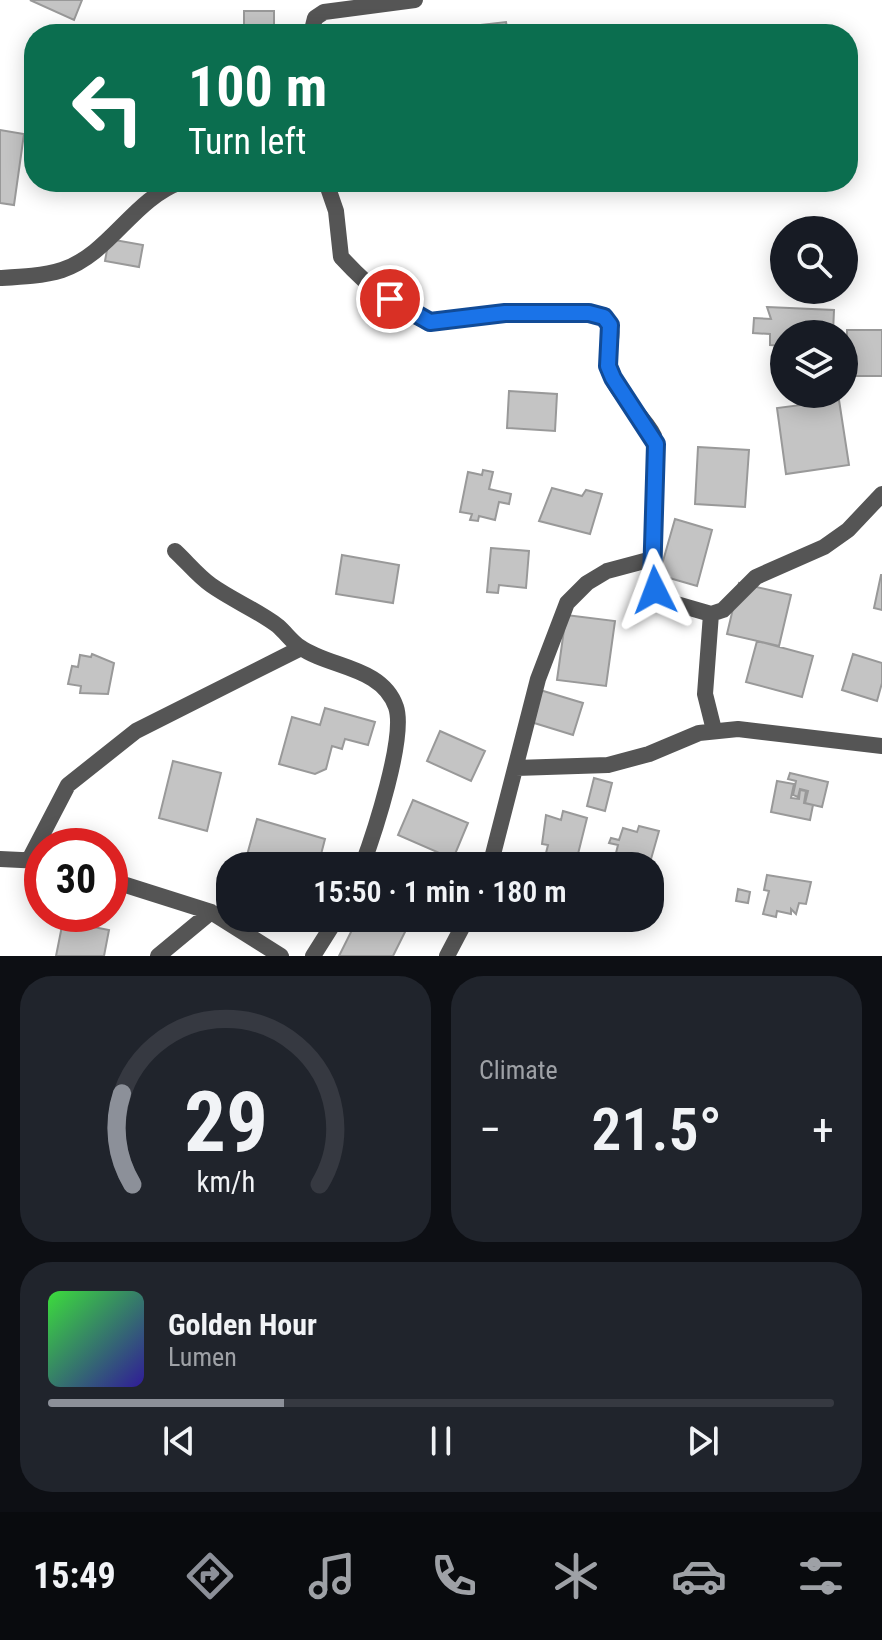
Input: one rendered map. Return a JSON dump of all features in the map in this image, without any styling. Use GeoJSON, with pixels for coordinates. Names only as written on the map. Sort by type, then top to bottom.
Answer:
{"type":"FeatureCollection","features":[{"type":"Feature","properties":{"kind":"street"},"geometry":{"type":"LineString","coordinates":[[314,24],[315,18],[324,12],[415,0]]}},
{"type":"Feature","properties":{"kind":"street"},"geometry":{"type":"LineString","coordinates":[[0,278],[62,270],[86,257],[152,196],[160,192]]}},
{"type":"Feature","properties":{"kind":"street"},"geometry":{"type":"LineString","coordinates":[[329,192],[336,211],[341,257],[374,288],[419,318],[430,322],[537,312],[589,313],[604,317],[610,325],[608,366],[656,444],[652,581],[659,595],[691,610],[711,614],[736,601],[756,577],[824,547],[848,530],[882,494]]}},
{"type":"Feature","properties":{"kind":"street"},"geometry":{"type":"LineString","coordinates":[[175,551],[208,583],[278,626],[301,648],[363,673],[386,690],[395,706],[398,722],[381,807],[367,852]]}},
{"type":"Feature","properties":{"kind":"street"},"geometry":{"type":"LineString","coordinates":[[494,852],[538,679],[567,603],[587,583],[607,571],[652,559]]}},
{"type":"Feature","properties":{"kind":"street"},"geometry":{"type":"LineString","coordinates":[[711,614],[705,694],[714,730]]}},
{"type":"Feature","properties":{"kind":"street"},"geometry":{"type":"LineString","coordinates":[[50,828],[68,785],[136,731],[301,648]]}},
{"type":"Feature","properties":{"kind":"street"},"geometry":{"type":"LineString","coordinates":[[516,768],[608,765],[714,730],[771,731],[882,746]]}},
{"type":"Feature","properties":{"kind":"street"},"geometry":{"type":"LineString","coordinates":[[0,859],[24,860]]}},
{"type":"Feature","properties":{"kind":"street"},"geometry":{"type":"LineString","coordinates":[[128,886],[211,912],[281,956]]}},
{"type":"Feature","properties":{"kind":"street"},"geometry":{"type":"LineString","coordinates":[[158,956],[211,912]]}},
{"type":"Feature","properties":{"kind":"street"},"geometry":{"type":"LineString","coordinates":[[313,956],[328,932]]}},
{"type":"Feature","properties":{"kind":"street"},"geometry":{"type":"LineString","coordinates":[[447,956],[460,932]]}},
{"type":"Feature","properties":{"kind":"building"},"geometry":{"type":"Polygon","coordinates":[[[30,0],[82,0],[74,20],[30,0]]]}},
{"type":"Feature","properties":{"kind":"building"},"geometry":{"type":"Polygon","coordinates":[[[244,11],[274,11],[274,24],[244,24],[244,11]]]}},
{"type":"Feature","properties":{"kind":"building"},"geometry":{"type":"Polygon","coordinates":[[[0,130],[24,134],[14,205],[0,203],[0,130]]]}},
{"type":"Feature","properties":{"kind":"building"},"geometry":{"type":"Polygon","coordinates":[[[109,239],[143,245],[139,267],[105,261],[109,239]]]}},
{"type":"Feature","properties":{"kind":"building"},"geometry":{"type":"Polygon","coordinates":[[[767,307],[834,310],[834,320],[770,320],[770,334],[753,333],[754,318],[771,319],[767,307]]]}},
{"type":"Feature","properties":{"kind":"building"},"geometry":{"type":"Polygon","coordinates":[[[858,330],[882,330],[882,376],[858,376],[858,330]]]}},
{"type":"Feature","properties":{"kind":"building"},"geometry":{"type":"Polygon","coordinates":[[[509,391],[557,394],[555,431],[507,428],[509,391]]]}},
{"type":"Feature","properties":{"kind":"building"},"geometry":{"type":"Polygon","coordinates":[[[777,408],[840,408],[849,465],[786,474],[777,408]]]}},
{"type":"Feature","properties":{"kind":"building"},"geometry":{"type":"Polygon","coordinates":[[[698,447],[749,450],[745,507],[695,504],[698,447]]]}},
{"type":"Feature","properties":{"kind":"building"},"geometry":{"type":"Polygon","coordinates":[[[483,470],[493,472],[489,489],[511,494],[509,504],[499,502],[495,520],[479,516],[478,521],[470,520],[472,514],[460,512],[468,472],[482,475],[483,470]]]}},
{"type":"Feature","properties":{"kind":"building"},"geometry":{"type":"Polygon","coordinates":[[[552,488],[582,496],[586,490],[602,494],[590,534],[539,521],[552,488]]]}},
{"type":"Feature","properties":{"kind":"building"},"geometry":{"type":"Polygon","coordinates":[[[675,519],[712,530],[697,586],[659,575],[675,519]]]}},
{"type":"Feature","properties":{"kind":"building"},"geometry":{"type":"Polygon","coordinates":[[[491,548],[529,551],[526,588],[499,585],[498,593],[487,592],[491,548]]]}},
{"type":"Feature","properties":{"kind":"building"},"geometry":{"type":"Polygon","coordinates":[[[342,555],[399,565],[393,603],[336,594],[342,555]]]}},
{"type":"Feature","properties":{"kind":"building"},"geometry":{"type":"Polygon","coordinates":[[[882,575],[882,610],[874,608],[882,575]]]}},
{"type":"Feature","properties":{"kind":"building"},"geometry":{"type":"Polygon","coordinates":[[[739,583],[791,595],[779,646],[727,634],[739,583]]]}},
{"type":"Feature","properties":{"kind":"building"},"geometry":{"type":"Polygon","coordinates":[[[566,615],[615,621],[606,686],[557,680],[566,615]]]}},
{"type":"Feature","properties":{"kind":"building"},"geometry":{"type":"Polygon","coordinates":[[[757,641],[813,656],[802,697],[746,682],[757,641]]]}},
{"type":"Feature","properties":{"kind":"building"},"geometry":{"type":"Polygon","coordinates":[[[92,654],[114,663],[108,694],[80,693],[81,686],[68,684],[72,666],[78,667],[80,655],[91,657],[92,654]]]}},
{"type":"Feature","properties":{"kind":"building"},"geometry":{"type":"Polygon","coordinates":[[[853,654],[882,663],[882,683],[877,701],[842,690],[853,654]]]}},
{"type":"Feature","properties":{"kind":"building"},"geometry":{"type":"Polygon","coordinates":[[[540,690],[583,703],[573,735],[531,722],[540,690]]]}},
{"type":"Feature","properties":{"kind":"building"},"geometry":{"type":"Polygon","coordinates":[[[325,708],[375,722],[368,745],[345,739],[342,749],[332,746],[326,769],[315,774],[279,764],[292,717],[320,725],[325,708]]]}},
{"type":"Feature","properties":{"kind":"building"},"geometry":{"type":"Polygon","coordinates":[[[440,731],[485,751],[471,781],[427,761],[440,731]]]}},
{"type":"Feature","properties":{"kind":"building"},"geometry":{"type":"Polygon","coordinates":[[[173,761],[221,773],[207,831],[159,818],[173,761]]]}},
{"type":"Feature","properties":{"kind":"building"},"geometry":{"type":"Polygon","coordinates":[[[790,773],[828,782],[822,807],[805,803],[808,791],[800,789],[798,797],[793,795],[796,781],[788,779],[790,773]]]}},
{"type":"Feature","properties":{"kind":"building"},"geometry":{"type":"Polygon","coordinates":[[[594,778],[612,783],[605,811],[587,806],[594,778]]]}},
{"type":"Feature","properties":{"kind":"building"},"geometry":{"type":"Polygon","coordinates":[[[777,781],[794,784],[791,798],[799,799],[800,790],[806,791],[804,803],[813,805],[810,820],[771,812],[777,781]]]}},
{"type":"Feature","properties":{"kind":"building"},"geometry":{"type":"Polygon","coordinates":[[[413,800],[468,823],[456,852],[437,852],[398,835],[413,800]]]}},
{"type":"Feature","properties":{"kind":"building"},"geometry":{"type":"Polygon","coordinates":[[[563,811],[587,818],[578,852],[546,852],[548,845],[542,844],[546,815],[561,820],[563,811]]]}},
{"type":"Feature","properties":{"kind":"building"},"geometry":{"type":"Polygon","coordinates":[[[257,819],[325,839],[322,852],[248,852],[257,819]]]}},
{"type":"Feature","properties":{"kind":"building"},"geometry":{"type":"Polygon","coordinates":[[[639,826],[659,831],[653,852],[616,852],[618,845],[609,843],[611,838],[619,840],[623,828],[637,832],[639,826]]]}},
{"type":"Feature","properties":{"kind":"building"},"geometry":{"type":"Polygon","coordinates":[[[767,875],[811,882],[806,904],[799,903],[796,914],[791,909],[791,914],[777,911],[776,917],[763,914],[769,891],[764,890],[767,875]]]}},
{"type":"Feature","properties":{"kind":"building"},"geometry":{"type":"Polygon","coordinates":[[[738,889],[750,892],[748,903],[736,901],[738,889]]]}},
{"type":"Feature","properties":{"kind":"building"},"geometry":{"type":"Polygon","coordinates":[[[61,932],[109,932],[104,956],[56,956],[61,932]]]}},
{"type":"Feature","properties":{"kind":"building"},"geometry":{"type":"Polygon","coordinates":[[[351,932],[405,932],[393,956],[339,956],[351,932]]]}},
{"type":"Feature","properties":{"kind":"route"},"geometry":{"type":"LineString","coordinates":[[390,299],[430,322],[537,312],[589,313],[604,317],[610,325],[611,336],[608,366],[625,399],[656,444],[653,460],[652,581],[655,590]]}}]}
